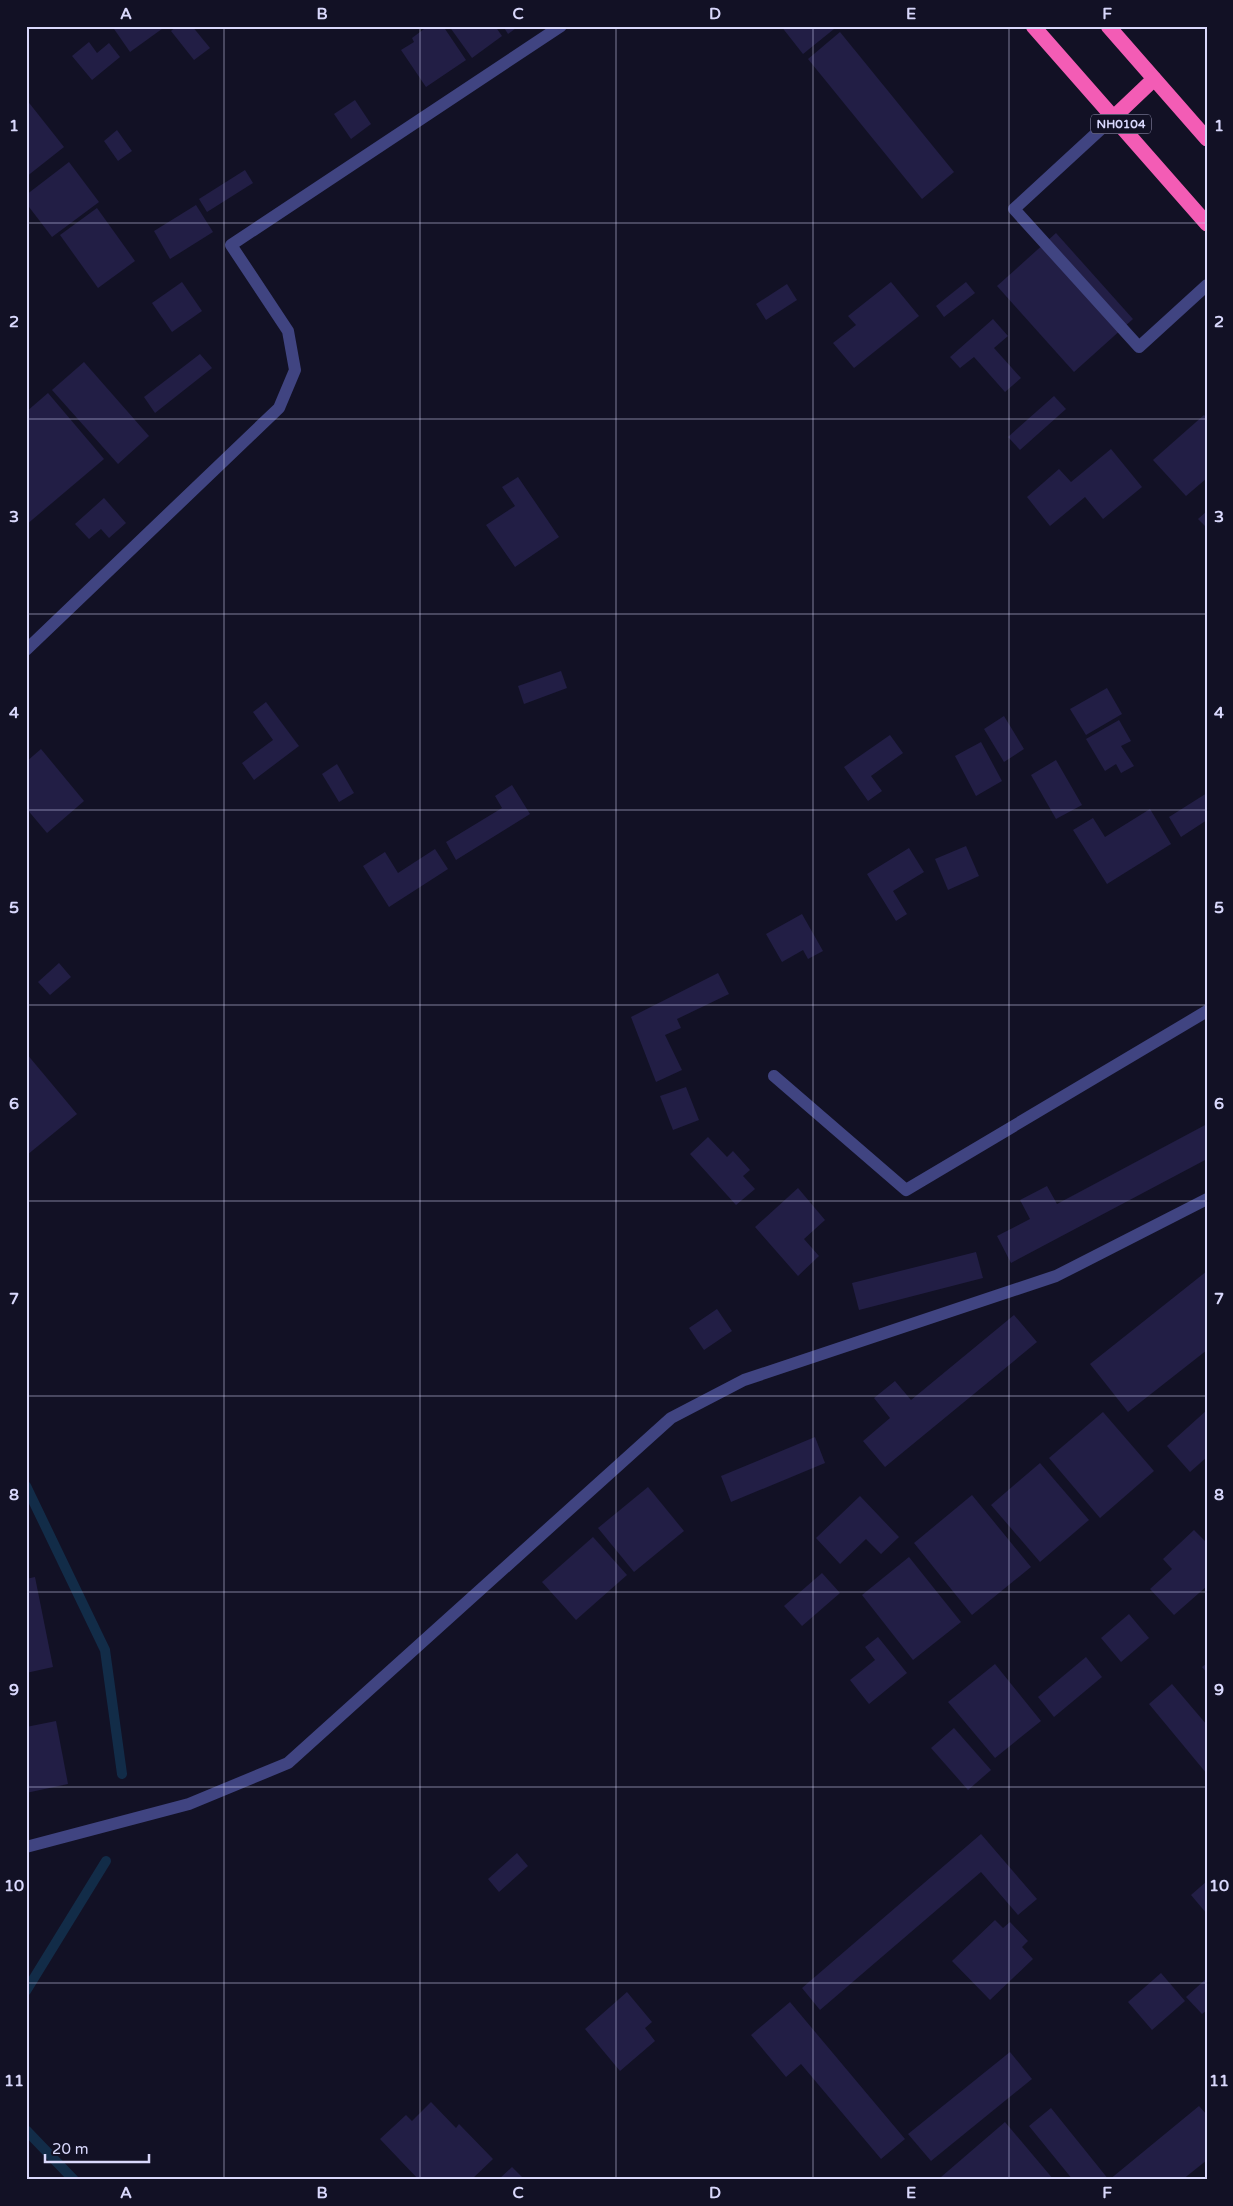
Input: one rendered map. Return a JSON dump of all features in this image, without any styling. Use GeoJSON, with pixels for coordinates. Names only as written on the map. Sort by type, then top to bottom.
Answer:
{"type":"FeatureCollection","features":[{"type":"Feature","properties":{"kind":"highway","name":"NH0104"},"geometry":{"type":"LineString","coordinates":[[1032,26],[1207,224]]}},
{"type":"Feature","properties":{"kind":"highway"},"geometry":{"type":"LineString","coordinates":[[1108,26],[1207,139]]}},
{"type":"Feature","properties":{"kind":"highway"},"geometry":{"type":"LineString","coordinates":[[1114,117],[1154,79]]}},
{"type":"Feature","properties":{"kind":"street"},"geometry":{"type":"LineString","coordinates":[[26,650],[279,408],[294,370],[288,332],[231,245],[562,26]]}},
{"type":"Feature","properties":{"kind":"street"},"geometry":{"type":"LineString","coordinates":[[1114,117],[1014,209],[1139,346],[1207,285]]}},
{"type":"Feature","properties":{"kind":"street"},"geometry":{"type":"LineString","coordinates":[[774,1076],[906,1190],[1207,1011]]}},
{"type":"Feature","properties":{"kind":"street"},"geometry":{"type":"LineString","coordinates":[[26,1847],[189,1804],[288,1762],[671,1418],[744,1380],[1056,1276],[1207,1199]]}},
{"type":"Feature","properties":{"kind":"building"},"geometry":{"type":"Polygon","coordinates":[[[112,26],[166,26],[130,52],[112,26]]]}},
{"type":"Feature","properties":{"kind":"building"},"geometry":{"type":"Polygon","coordinates":[[[177,26],[192,26],[210,48],[194,60],[171,31],[177,26]]]}},
{"type":"Feature","properties":{"kind":"building"},"geometry":{"type":"Polygon","coordinates":[[[428,26],[443,26],[466,60],[426,87],[401,50],[414,42],[412,38],[428,26]]]}},
{"type":"Feature","properties":{"kind":"building"},"geometry":{"type":"Polygon","coordinates":[[[449,26],[495,26],[502,36],[472,58],[449,26]]]}},
{"type":"Feature","properties":{"kind":"building"},"geometry":{"type":"Polygon","coordinates":[[[503,26],[519,26],[508,34],[503,26]]]}},
{"type":"Feature","properties":{"kind":"building"},"geometry":{"type":"Polygon","coordinates":[[[781,26],[831,26],[834,29],[803,54],[781,26]]]}},
{"type":"Feature","properties":{"kind":"building"},"geometry":{"type":"Polygon","coordinates":[[[840,32],[954,172],[922,199],[808,59],[840,32]]]}},
{"type":"Feature","properties":{"kind":"building"},"geometry":{"type":"Polygon","coordinates":[[[89,42],[97,53],[109,43],[120,57],[92,80],[72,56],[89,42]]]}},
{"type":"Feature","properties":{"kind":"building"},"geometry":{"type":"Polygon","coordinates":[[[26,99],[64,147],[26,177],[26,99]]]}},
{"type":"Feature","properties":{"kind":"building"},"geometry":{"type":"Polygon","coordinates":[[[355,100],[371,124],[351,139],[334,114],[355,100]]]}},
{"type":"Feature","properties":{"kind":"building"},"geometry":{"type":"Polygon","coordinates":[[[117,130],[132,151],[118,161],[104,141],[117,130]]]}},
{"type":"Feature","properties":{"kind":"building"},"geometry":{"type":"Polygon","coordinates":[[[69,162],[99,202],[52,237],[26,203],[26,195],[69,162]]]}},
{"type":"Feature","properties":{"kind":"building"},"geometry":{"type":"Polygon","coordinates":[[[245,170],[253,183],[207,212],[199,199],[245,170]]]}},
{"type":"Feature","properties":{"kind":"building"},"geometry":{"type":"Polygon","coordinates":[[[196,205],[213,232],[170,259],[154,231],[196,205]]]}},
{"type":"Feature","properties":{"kind":"building"},"geometry":{"type":"Polygon","coordinates":[[[97,208],[135,261],[98,288],[60,235],[97,208]]]}},
{"type":"Feature","properties":{"kind":"building"},"geometry":{"type":"Polygon","coordinates":[[[1056,233],[1133,319],[1074,372],[997,286],[1056,233]]]}},
{"type":"Feature","properties":{"kind":"building"},"geometry":{"type":"Polygon","coordinates":[[[182,282],[202,311],[172,332],[152,303],[182,282]]]}},
{"type":"Feature","properties":{"kind":"building"},"geometry":{"type":"Polygon","coordinates":[[[891,282],[919,316],[854,368],[833,343],[856,325],[848,316],[891,282]]]}},
{"type":"Feature","properties":{"kind":"building"},"geometry":{"type":"Polygon","coordinates":[[[966,282],[975,293],[944,317],[936,306],[966,282]]]}},
{"type":"Feature","properties":{"kind":"building"},"geometry":{"type":"Polygon","coordinates":[[[787,284],[797,300],[766,320],[756,304],[787,284]]]}},
{"type":"Feature","properties":{"kind":"building"},"geometry":{"type":"Polygon","coordinates":[[[993,319],[1008,336],[994,348],[1021,378],[1005,392],[974,357],[960,368],[950,357],[993,319]]]}},
{"type":"Feature","properties":{"kind":"building"},"geometry":{"type":"Polygon","coordinates":[[[200,354],[212,368],[155,413],[144,397],[200,354]]]}},
{"type":"Feature","properties":{"kind":"building"},"geometry":{"type":"Polygon","coordinates":[[[84,362],[149,436],[118,464],[52,390],[84,362]]]}},
{"type":"Feature","properties":{"kind":"building"},"geometry":{"type":"Polygon","coordinates":[[[48,393],[104,459],[26,525],[26,412],[48,393]]]}},
{"type":"Feature","properties":{"kind":"building"},"geometry":{"type":"Polygon","coordinates":[[[1054,396],[1066,409],[1020,450],[1008,437],[1054,396]]]}},
{"type":"Feature","properties":{"kind":"building"},"geometry":{"type":"Polygon","coordinates":[[[1204,415],[1207,418],[1207,478],[1186,496],[1153,460],[1204,415]]]}},
{"type":"Feature","properties":{"kind":"building"},"geometry":{"type":"Polygon","coordinates":[[[1111,449],[1142,487],[1103,519],[1085,497],[1050,526],[1027,497],[1059,469],[1071,482],[1111,449]]]}},
{"type":"Feature","properties":{"kind":"building"},"geometry":{"type":"Polygon","coordinates":[[[518,477],[559,537],[515,567],[486,525],[515,506],[502,487],[518,477]]]}},
{"type":"Feature","properties":{"kind":"building"},"geometry":{"type":"Polygon","coordinates":[[[104,498],[126,523],[109,538],[101,529],[89,539],[75,524],[104,498]]]}},
{"type":"Feature","properties":{"kind":"building"},"geometry":{"type":"Polygon","coordinates":[[[1207,511],[1207,528],[1198,519],[1207,511]]]}},
{"type":"Feature","properties":{"kind":"building"},"geometry":{"type":"Polygon","coordinates":[[[561,671],[567,688],[524,704],[518,686],[561,671]]]}},
{"type":"Feature","properties":{"kind":"building"},"geometry":{"type":"Polygon","coordinates":[[[1107,688],[1122,714],[1086,735],[1070,709],[1107,688]]]}},
{"type":"Feature","properties":{"kind":"building"},"geometry":{"type":"Polygon","coordinates":[[[266,702],[299,746],[254,780],[242,763],[273,740],[253,712],[266,702]]]}},
{"type":"Feature","properties":{"kind":"building"},"geometry":{"type":"Polygon","coordinates":[[[1004,716],[1024,749],[1004,762],[984,729],[1004,716]]]}},
{"type":"Feature","properties":{"kind":"building"},"geometry":{"type":"Polygon","coordinates":[[[1119,720],[1131,741],[1121,746],[1134,766],[1121,773],[1116,764],[1105,771],[1086,739],[1119,720]]]}},
{"type":"Feature","properties":{"kind":"building"},"geometry":{"type":"Polygon","coordinates":[[[890,735],[903,753],[871,776],[882,791],[868,801],[844,767],[890,735]]]}},
{"type":"Feature","properties":{"kind":"building"},"geometry":{"type":"Polygon","coordinates":[[[981,742],[1002,781],[976,796],[955,756],[981,742]]]}},
{"type":"Feature","properties":{"kind":"building"},"geometry":{"type":"Polygon","coordinates":[[[41,749],[84,801],[47,833],[26,808],[26,762],[41,749]]]}},
{"type":"Feature","properties":{"kind":"building"},"geometry":{"type":"Polygon","coordinates":[[[1056,760],[1082,805],[1056,819],[1031,775],[1056,760]]]}},
{"type":"Feature","properties":{"kind":"building"},"geometry":{"type":"Polygon","coordinates":[[[337,764],[354,793],[339,802],[322,774],[337,764]]]}},
{"type":"Feature","properties":{"kind":"building"},"geometry":{"type":"Polygon","coordinates":[[[512,785],[530,814],[456,860],[446,842],[502,808],[495,796],[512,785]]]}},
{"type":"Feature","properties":{"kind":"building"},"geometry":{"type":"Polygon","coordinates":[[[1207,793],[1207,820],[1181,837],[1169,817],[1207,793]]]}},
{"type":"Feature","properties":{"kind":"building"},"geometry":{"type":"Polygon","coordinates":[[[1150,809],[1171,844],[1107,884],[1073,830],[1093,818],[1105,837],[1150,809]]]}},
{"type":"Feature","properties":{"kind":"building"},"geometry":{"type":"Polygon","coordinates":[[[966,846],[979,876],[948,890],[935,859],[966,846]]]}},
{"type":"Feature","properties":{"kind":"building"},"geometry":{"type":"Polygon","coordinates":[[[909,848],[924,872],[893,891],[907,914],[896,921],[867,874],[909,848]]]}},
{"type":"Feature","properties":{"kind":"building"},"geometry":{"type":"Polygon","coordinates":[[[435,849],[448,869],[389,907],[363,866],[385,852],[398,873],[435,849]]]}},
{"type":"Feature","properties":{"kind":"building"},"geometry":{"type":"Polygon","coordinates":[[[802,914],[823,951],[808,959],[803,950],[782,962],[766,934],[802,914]]]}},
{"type":"Feature","properties":{"kind":"building"},"geometry":{"type":"Polygon","coordinates":[[[59,963],[71,977],[50,995],[38,982],[59,963]]]}},
{"type":"Feature","properties":{"kind":"building"},"geometry":{"type":"Polygon","coordinates":[[[718,973],[729,994],[677,1019],[681,1028],[665,1035],[682,1070],[656,1082],[631,1017],[718,973]]]}},
{"type":"Feature","properties":{"kind":"building"},"geometry":{"type":"Polygon","coordinates":[[[26,1053],[77,1114],[27,1155],[26,1154],[26,1053]]]}},
{"type":"Feature","properties":{"kind":"building"},"geometry":{"type":"Polygon","coordinates":[[[686,1087],[699,1120],[673,1130],[660,1096],[686,1087]]]}},
{"type":"Feature","properties":{"kind":"building"},"geometry":{"type":"Polygon","coordinates":[[[1207,1124],[1207,1159],[1011,1263],[997,1236],[1030,1219],[1020,1200],[1047,1186],[1057,1204],[1207,1124]]]}},
{"type":"Feature","properties":{"kind":"building"},"geometry":{"type":"Polygon","coordinates":[[[708,1137],[727,1157],[733,1151],[750,1170],[743,1176],[755,1189],[736,1205],[690,1154],[708,1137]]]}},
{"type":"Feature","properties":{"kind":"building"},"geometry":{"type":"Polygon","coordinates":[[[798,1188],[825,1220],[804,1239],[819,1256],[798,1276],[755,1227],[798,1188]]]}},
{"type":"Feature","properties":{"kind":"building"},"geometry":{"type":"Polygon","coordinates":[[[976,1252],[983,1278],[859,1310],[852,1283],[976,1252]]]}},
{"type":"Feature","properties":{"kind":"building"},"geometry":{"type":"Polygon","coordinates":[[[1207,1271],[1207,1350],[1128,1412],[1090,1364],[1207,1271]]]}},
{"type":"Feature","properties":{"kind":"building"},"geometry":{"type":"Polygon","coordinates":[[[717,1309],[732,1331],[704,1350],[689,1328],[717,1309]]]}},
{"type":"Feature","properties":{"kind":"building"},"geometry":{"type":"Polygon","coordinates":[[[1014,1315],[1037,1342],[885,1467],[863,1441],[890,1418],[874,1398],[895,1381],[911,1400],[1014,1315]]]}},
{"type":"Feature","properties":{"kind":"building"},"geometry":{"type":"Polygon","coordinates":[[[1207,1410],[1207,1457],[1190,1472],[1167,1446],[1207,1410]]]}},
{"type":"Feature","properties":{"kind":"building"},"geometry":{"type":"Polygon","coordinates":[[[1103,1412],[1154,1471],[1100,1518],[1049,1458],[1103,1412]]]}},
{"type":"Feature","properties":{"kind":"building"},"geometry":{"type":"Polygon","coordinates":[[[815,1437],[825,1463],[731,1502],[721,1476],[815,1437]]]}},
{"type":"Feature","properties":{"kind":"building"},"geometry":{"type":"Polygon","coordinates":[[[1040,1463],[1089,1520],[1040,1562],[991,1505],[1040,1463]]]}},
{"type":"Feature","properties":{"kind":"building"},"geometry":{"type":"Polygon","coordinates":[[[648,1487],[684,1531],[634,1572],[598,1528],[648,1487]]]}},
{"type":"Feature","properties":{"kind":"building"},"geometry":{"type":"Polygon","coordinates":[[[972,1495],[1031,1567],[972,1615],[914,1543],[972,1495]]]}},
{"type":"Feature","properties":{"kind":"building"},"geometry":{"type":"Polygon","coordinates":[[[860,1496],[899,1537],[881,1554],[866,1539],[840,1564],[816,1538],[860,1496]]]}},
{"type":"Feature","properties":{"kind":"building"},"geometry":{"type":"Polygon","coordinates":[[[1194,1530],[1207,1543],[1207,1586],[1174,1615],[1150,1589],[1172,1569],[1163,1559],[1194,1530]]]}},
{"type":"Feature","properties":{"kind":"building"},"geometry":{"type":"Polygon","coordinates":[[[593,1537],[627,1575],[576,1620],[542,1582],[593,1537]]]}},
{"type":"Feature","properties":{"kind":"building"},"geometry":{"type":"Polygon","coordinates":[[[909,1557],[961,1622],[913,1660],[862,1595],[909,1557]]]}},
{"type":"Feature","properties":{"kind":"building"},"geometry":{"type":"Polygon","coordinates":[[[822,1573],[840,1593],[802,1626],[784,1606],[822,1573]]]}},
{"type":"Feature","properties":{"kind":"building"},"geometry":{"type":"Polygon","coordinates":[[[35,1577],[53,1667],[26,1673],[26,1579],[35,1577]]]}},
{"type":"Feature","properties":{"kind":"building"},"geometry":{"type":"Polygon","coordinates":[[[1129,1614],[1149,1638],[1121,1662],[1101,1638],[1129,1614]]]}},
{"type":"Feature","properties":{"kind":"building"},"geometry":{"type":"Polygon","coordinates":[[[878,1637],[907,1673],[869,1704],[850,1680],[875,1660],[865,1647],[878,1637]]]}},
{"type":"Feature","properties":{"kind":"building"},"geometry":{"type":"Polygon","coordinates":[[[1086,1657],[1102,1677],[1054,1717],[1038,1697],[1086,1657]]]}},
{"type":"Feature","properties":{"kind":"building"},"geometry":{"type":"Polygon","coordinates":[[[1207,1663],[1207,1673],[1202,1667],[1207,1663]]]}},
{"type":"Feature","properties":{"kind":"building"},"geometry":{"type":"Polygon","coordinates":[[[995,1664],[1041,1721],[995,1758],[948,1702],[995,1664]]]}},
{"type":"Feature","properties":{"kind":"building"},"geometry":{"type":"Polygon","coordinates":[[[1172,1684],[1207,1725],[1207,1774],[1149,1704],[1172,1684]]]}},
{"type":"Feature","properties":{"kind":"building"},"geometry":{"type":"Polygon","coordinates":[[[56,1721],[68,1784],[26,1793],[26,1727],[56,1721]]]}},
{"type":"Feature","properties":{"kind":"building"},"geometry":{"type":"Polygon","coordinates":[[[954,1728],[991,1770],[968,1790],[931,1748],[954,1728]]]}},
{"type":"Feature","properties":{"kind":"building"},"geometry":{"type":"Polygon","coordinates":[[[981,1834],[1037,1899],[1018,1915],[981,1872],[820,2010],[802,1988],[981,1834]]]}},
{"type":"Feature","properties":{"kind":"building"},"geometry":{"type":"Polygon","coordinates":[[[517,1853],[528,1866],[499,1892],[488,1879],[517,1853]]]}},
{"type":"Feature","properties":{"kind":"building"},"geometry":{"type":"Polygon","coordinates":[[[1207,1881],[1207,1914],[1191,1895],[1207,1881]]]}},
{"type":"Feature","properties":{"kind":"building"},"geometry":{"type":"Polygon","coordinates":[[[995,1920],[1003,1928],[1010,1922],[1028,1941],[1022,1947],[1033,1959],[990,2000],[952,1961],[995,1920]]]}},
{"type":"Feature","properties":{"kind":"building"},"geometry":{"type":"Polygon","coordinates":[[[1161,1973],[1185,2001],[1152,2030],[1128,2002],[1161,1973]]]}},
{"type":"Feature","properties":{"kind":"building"},"geometry":{"type":"Polygon","coordinates":[[[1207,1978],[1207,2010],[1202,2014],[1186,1997],[1207,1978]]]}},
{"type":"Feature","properties":{"kind":"building"},"geometry":{"type":"Polygon","coordinates":[[[627,1992],[652,2022],[645,2028],[655,2041],[620,2071],[585,2029],[627,1992]]]}},
{"type":"Feature","properties":{"kind":"building"},"geometry":{"type":"Polygon","coordinates":[[[790,2002],[905,2139],[881,2159],[801,2064],[786,2077],[751,2035],[790,2002]]]}},
{"type":"Feature","properties":{"kind":"building"},"geometry":{"type":"Polygon","coordinates":[[[1010,2052],[1032,2079],[931,2161],[908,2134],[1010,2052]]]}},
{"type":"Feature","properties":{"kind":"building"},"geometry":{"type":"Polygon","coordinates":[[[431,2102],[456,2128],[459,2124],[493,2159],[471,2180],[419,2180],[380,2139],[406,2115],[412,2121],[431,2102]]]}},
{"type":"Feature","properties":{"kind":"building"},"geometry":{"type":"Polygon","coordinates":[[[1199,2106],[1207,2115],[1207,2160],[1182,2180],[1109,2180],[1199,2106]]]}},
{"type":"Feature","properties":{"kind":"building"},"geometry":{"type":"Polygon","coordinates":[[[1051,2108],[1109,2180],[1073,2180],[1029,2126],[1051,2108]]]}},
{"type":"Feature","properties":{"kind":"building"},"geometry":{"type":"Polygon","coordinates":[[[1005,2122],[1054,2180],[944,2180],[941,2177],[1005,2122]]]}},
{"type":"Feature","properties":{"kind":"building"},"geometry":{"type":"Polygon","coordinates":[[[512,2167],[525,2180],[498,2180],[512,2167]]]}},
{"type":"Feature","properties":{"kind":"waterway"},"geometry":{"type":"LineString","coordinates":[[26,1486],[105,1650],[122,1774]]}},
{"type":"Feature","properties":{"kind":"waterway"},"geometry":{"type":"LineString","coordinates":[[26,1991],[106,1861]]}},
{"type":"Feature","properties":{"kind":"waterway"},"geometry":{"type":"LineString","coordinates":[[26,2130],[74,2180]]}}]}
